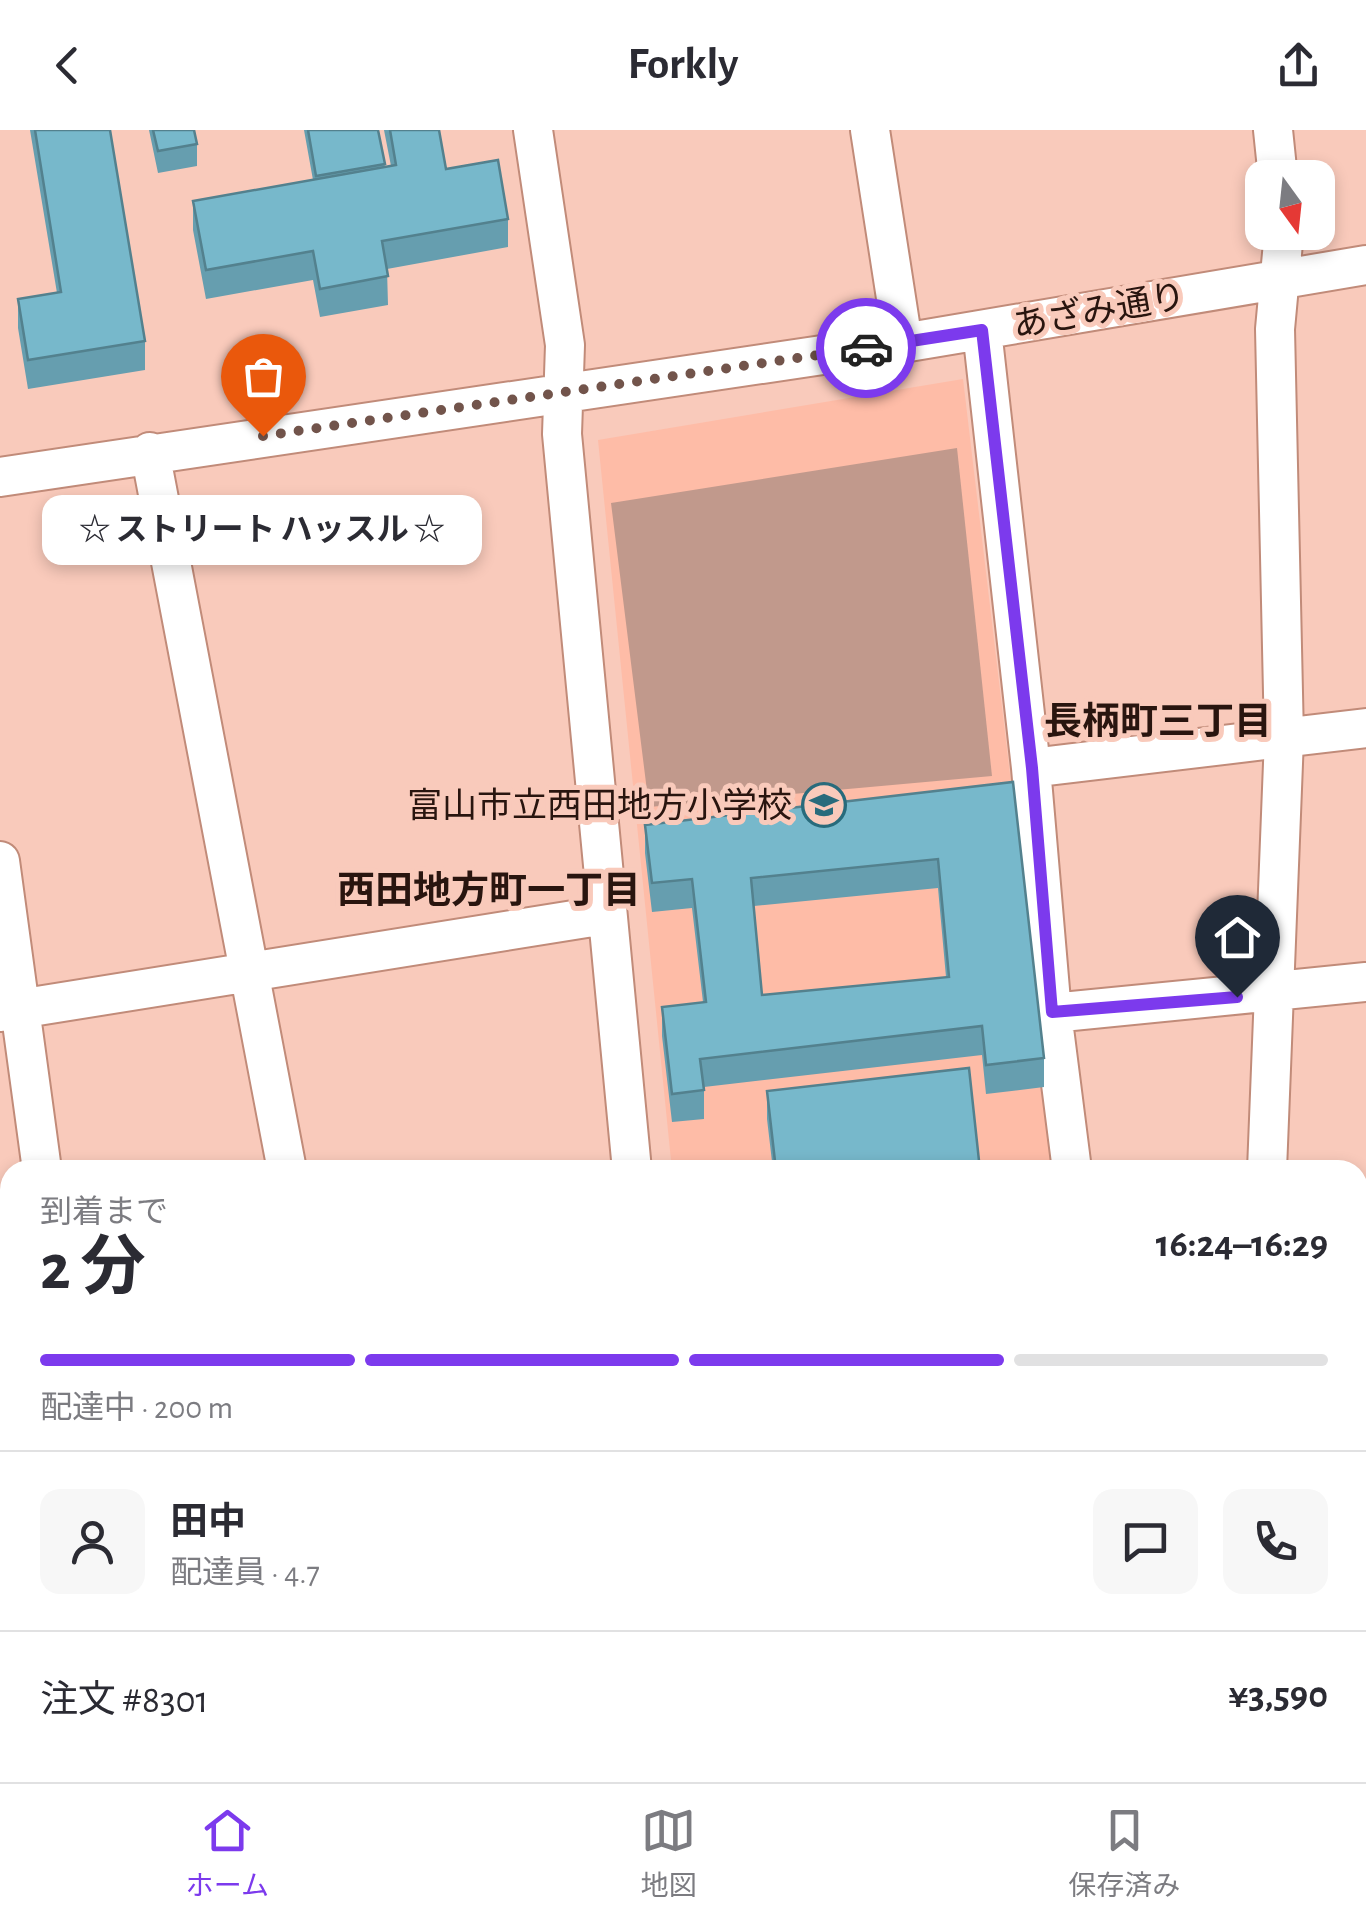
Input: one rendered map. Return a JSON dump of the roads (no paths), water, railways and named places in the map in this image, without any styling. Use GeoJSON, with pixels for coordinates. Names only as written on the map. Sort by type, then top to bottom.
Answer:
{"type":"FeatureCollection","features":[{"type":"Feature","properties":{"kind":"street"},"geometry":{"type":"LineString","coordinates":[[533,130],[566,345],[564,454],[631,1160]]}},
{"type":"Feature","properties":{"kind":"street"},"geometry":{"type":"LineString","coordinates":[[870,130],[903,343]]}},
{"type":"Feature","properties":{"kind":"street"},"geometry":{"type":"LineString","coordinates":[[1273,130],[1276,160]]}},
{"type":"Feature","properties":{"kind":"street"},"geometry":{"type":"LineString","coordinates":[[1267,1160],[1284,738],[1275,328],[1282,250]]}},
{"type":"Feature","properties":{"kind":"street","name":"あざみ通り"},"geometry":{"type":"LineString","coordinates":[[0,477],[903,343],[1366,265]]}},
{"type":"Feature","properties":{"kind":"street"},"geometry":{"type":"LineString","coordinates":[[982,330],[1032,768],[1052,1012],[1071,1160]]}},
{"type":"Feature","properties":{"kind":"street"},"geometry":{"type":"LineString","coordinates":[[150,452],[285,1160]]}},
{"type":"Feature","properties":{"kind":"street"},"geometry":{"type":"LineString","coordinates":[[1032,768],[1366,728]]}},
{"type":"Feature","properties":{"kind":"street"},"geometry":{"type":"LineString","coordinates":[[0,861],[11,1010],[40,1160]]}},
{"type":"Feature","properties":{"kind":"street"},"geometry":{"type":"LineString","coordinates":[[11,1010],[605,915]]}},
{"type":"Feature","properties":{"kind":"street"},"geometry":{"type":"LineString","coordinates":[[1052,1012],[1274,994],[1366,982]]}},
{"type":"Feature","properties":{"kind":"place","name":"☆ ストリート ハッスル ☆"},"geometry":{"type":"Point","coordinates":[263,436]}},
{"type":"Feature","properties":{"kind":"place","name":"富山市立西田地方小学校"},"geometry":{"type":"Point","coordinates":[824,805]}},
{"type":"Feature","properties":{"kind":"district","name":"長柄町三丁目"},"geometry":{"type":"Point","coordinates":[1158,721]}},
{"type":"Feature","properties":{"kind":"district","name":"西田地方町一丁目"},"geometry":{"type":"Point","coordinates":[489,890]}}]}
